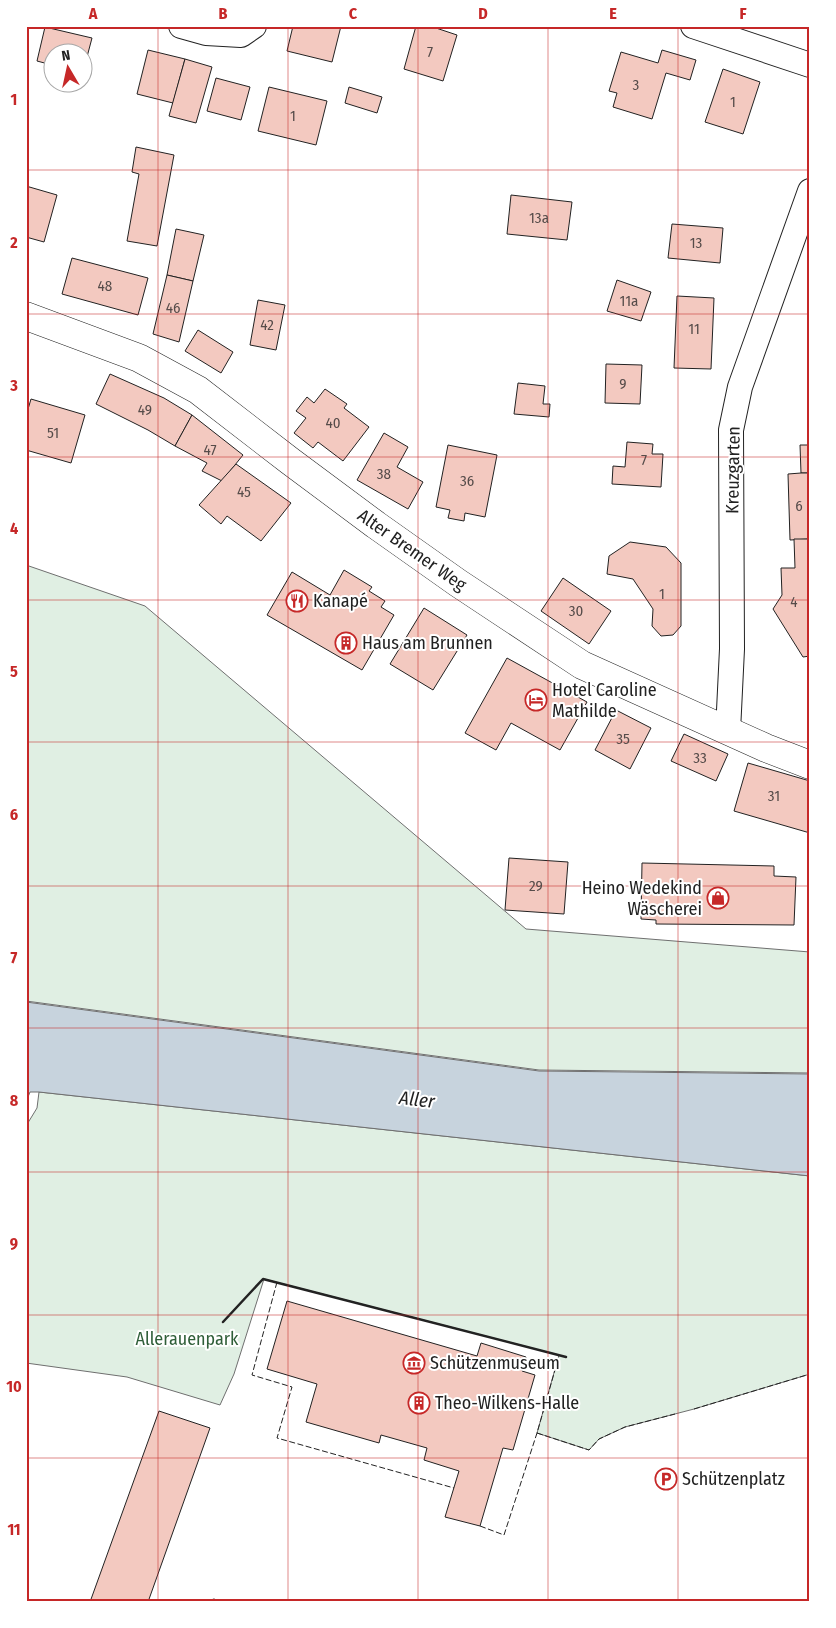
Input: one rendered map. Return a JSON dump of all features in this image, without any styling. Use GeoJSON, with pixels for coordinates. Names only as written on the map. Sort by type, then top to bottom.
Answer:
{"type":"FeatureCollection","features":[{"type":"Feature","properties":{"kind":"street"},"geometry":{"type":"LineString","coordinates":[[181,26],[206,33],[241,35],[254,26]]}},
{"type":"Feature","properties":{"kind":"street"},"geometry":{"type":"LineString","coordinates":[[693,26],[810,65]]}},
{"type":"Feature","properties":{"kind":"street","name":"Kreuzgarten"},"geometry":{"type":"LineString","coordinates":[[728,731],[732,649],[732,430],[740,387],[810,191]]}},
{"type":"Feature","properties":{"kind":"street","name":"Alter Bremer Weg"},"geometry":{"type":"LineString","coordinates":[[26,316],[139,358],[198,390],[376,525],[458,583],[582,665],[728,731],[810,765]]}},
{"type":"Feature","properties":{"kind":"green space"},"geometry":{"type":"Polygon","coordinates":[[[26,565],[145,606],[526,929],[810,952],[810,1073],[539,1070],[26,1001],[26,565]]]}},
{"type":"Feature","properties":{"kind":"green space","name":"Allerauenpark"},"geometry":{"type":"Polygon","coordinates":[[[39,1092],[810,1176],[810,1374],[694,1409],[625,1427],[599,1439],[589,1450],[537,1433],[559,1355],[264,1279],[234,1374],[220,1405],[127,1377],[26,1363],[26,1126],[37,1108],[39,1092]]]}},
{"type":"Feature","properties":{"kind":"water","name":"Aller"},"geometry":{"type":"Polygon","coordinates":[[[26,1002],[539,1071],[810,1074],[810,1176],[39,1092],[30,1092],[26,1102],[26,1002]]]}},
{"type":"Feature","properties":{"kind":"building"},"geometry":{"type":"Polygon","coordinates":[[[293,26],[341,26],[332,62],[287,51],[293,26]]]}},
{"type":"Feature","properties":{"kind":"building"},"geometry":{"type":"Polygon","coordinates":[[[416,26],[430,26],[457,35],[443,81],[404,69],[416,26]]]}},
{"type":"Feature","properties":{"kind":"building"},"geometry":{"type":"Polygon","coordinates":[[[45,27],[92,38],[91,42],[42,42],[42,62],[37,61],[45,27]]]}},
{"type":"Feature","properties":{"kind":"building"},"geometry":{"type":"Polygon","coordinates":[[[148,50],[185,59],[173,103],[137,94],[148,50]]]}},
{"type":"Feature","properties":{"kind":"building"},"geometry":{"type":"Polygon","coordinates":[[[662,50],[696,60],[690,80],[666,73],[652,119],[613,107],[617,93],[609,91],[621,52],[658,63],[662,50]]]}},
{"type":"Feature","properties":{"kind":"building"},"geometry":{"type":"Polygon","coordinates":[[[185,59],[212,67],[196,123],[169,116],[185,59]]]}},
{"type":"Feature","properties":{"kind":"building"},"geometry":{"type":"Polygon","coordinates":[[[723,69],[760,82],[743,134],[705,122],[723,69]]]}},
{"type":"Feature","properties":{"kind":"building"},"geometry":{"type":"Polygon","coordinates":[[[216,78],[250,87],[241,120],[207,111],[216,78]]]}},
{"type":"Feature","properties":{"kind":"building"},"geometry":{"type":"Polygon","coordinates":[[[269,87],[327,101],[316,145],[258,131],[269,87]]]}},
{"type":"Feature","properties":{"kind":"building"},"geometry":{"type":"Polygon","coordinates":[[[349,87],[382,97],[377,113],[345,103],[349,87]]]}},
{"type":"Feature","properties":{"kind":"building"},"geometry":{"type":"Polygon","coordinates":[[[136,147],[174,155],[157,246],[127,241],[139,174],[132,172],[136,147]]]}},
{"type":"Feature","properties":{"kind":"building"},"geometry":{"type":"Polygon","coordinates":[[[26,186],[57,195],[44,242],[26,237],[26,186]]]}},
{"type":"Feature","properties":{"kind":"building"},"geometry":{"type":"Polygon","coordinates":[[[511,195],[572,202],[567,240],[507,234],[511,195]]]}},
{"type":"Feature","properties":{"kind":"building"},"geometry":{"type":"Polygon","coordinates":[[[672,224],[723,228],[720,263],[668,258],[672,224]]]}},
{"type":"Feature","properties":{"kind":"building"},"geometry":{"type":"Polygon","coordinates":[[[176,229],[204,235],[193,281],[167,275],[176,229]]]}},
{"type":"Feature","properties":{"kind":"building"},"geometry":{"type":"Polygon","coordinates":[[[72,258],[148,278],[138,315],[62,294],[72,258]]]}},
{"type":"Feature","properties":{"kind":"building"},"geometry":{"type":"Polygon","coordinates":[[[167,275],[193,281],[179,342],[153,334],[167,275]]]}},
{"type":"Feature","properties":{"kind":"building"},"geometry":{"type":"Polygon","coordinates":[[[617,280],[651,292],[641,321],[607,311],[617,280]]]}},
{"type":"Feature","properties":{"kind":"building"},"geometry":{"type":"Polygon","coordinates":[[[677,296],[714,298],[711,369],[674,368],[677,296]]]}},
{"type":"Feature","properties":{"kind":"building"},"geometry":{"type":"Polygon","coordinates":[[[258,300],[285,305],[276,350],[250,345],[258,300]]]}},
{"type":"Feature","properties":{"kind":"building"},"geometry":{"type":"Polygon","coordinates":[[[198,330],[233,352],[221,373],[185,351],[198,330]]]}},
{"type":"Feature","properties":{"kind":"building"},"geometry":{"type":"Polygon","coordinates":[[[606,364],[642,365],[640,404],[605,403],[606,364]]]}},
{"type":"Feature","properties":{"kind":"building"},"geometry":{"type":"Polygon","coordinates":[[[110,374],[164,398],[192,415],[175,446],[96,404],[110,374]]]}},
{"type":"Feature","properties":{"kind":"building"},"geometry":{"type":"Polygon","coordinates":[[[518,383],[545,386],[543,404],[550,404],[549,417],[514,414],[518,383]]]}},
{"type":"Feature","properties":{"kind":"building"},"geometry":{"type":"Polygon","coordinates":[[[325,389],[347,404],[344,408],[369,427],[343,461],[318,442],[313,448],[294,433],[306,418],[296,411],[307,397],[314,403],[325,389]]]}},
{"type":"Feature","properties":{"kind":"building"},"geometry":{"type":"Polygon","coordinates":[[[31,399],[85,415],[71,463],[26,450],[26,416],[31,399]]]}},
{"type":"Feature","properties":{"kind":"building"},"geometry":{"type":"Polygon","coordinates":[[[192,415],[243,455],[222,481],[202,471],[207,463],[175,446],[192,415]]]}},
{"type":"Feature","properties":{"kind":"building"},"geometry":{"type":"Polygon","coordinates":[[[384,433],[408,447],[397,467],[423,482],[408,509],[357,480],[384,433]]]}},
{"type":"Feature","properties":{"kind":"building"},"geometry":{"type":"Polygon","coordinates":[[[627,442],[653,444],[652,454],[663,454],[661,487],[612,484],[613,466],[625,467],[627,442]]]}},
{"type":"Feature","properties":{"kind":"building"},"geometry":{"type":"Polygon","coordinates":[[[448,445],[497,455],[485,517],[465,513],[464,521],[448,518],[450,510],[436,507],[448,445]]]}},
{"type":"Feature","properties":{"kind":"building"},"geometry":{"type":"Polygon","coordinates":[[[800,445],[810,445],[810,473],[801,473],[800,445]]]}},
{"type":"Feature","properties":{"kind":"building"},"geometry":{"type":"Polygon","coordinates":[[[236,464],[291,503],[261,541],[227,516],[221,524],[199,505],[236,464]]]}},
{"type":"Feature","properties":{"kind":"building"},"geometry":{"type":"Polygon","coordinates":[[[810,473],[810,539],[790,540],[788,474],[810,473]]]}},
{"type":"Feature","properties":{"kind":"building"},"geometry":{"type":"Polygon","coordinates":[[[794,539],[810,539],[810,656],[803,657],[773,609],[782,595],[781,568],[795,568],[794,539]]]}},
{"type":"Feature","properties":{"kind":"building"},"geometry":{"type":"Polygon","coordinates":[[[630,542],[666,547],[681,563],[681,626],[673,635],[661,636],[652,626],[653,609],[633,579],[607,574],[609,556],[630,542]]]}},
{"type":"Feature","properties":{"kind":"building","name":"Haus am Brunnen"},"geometry":{"type":"Polygon","coordinates":[[[344,570],[372,587],[369,591],[385,601],[381,607],[394,615],[362,670],[267,615],[292,572],[330,595],[344,570]]]}},
{"type":"Feature","properties":{"kind":"building"},"geometry":{"type":"Polygon","coordinates":[[[563,578],[611,611],[589,644],[541,611],[563,578]]]}},
{"type":"Feature","properties":{"kind":"building"},"geometry":{"type":"Polygon","coordinates":[[[424,608],[467,635],[433,690],[390,664],[424,608]]]}},
{"type":"Feature","properties":{"kind":"building"},"geometry":{"type":"Polygon","coordinates":[[[507,658],[587,702],[560,750],[511,723],[496,750],[465,733],[507,658]]]}},
{"type":"Feature","properties":{"kind":"building"},"geometry":{"type":"Polygon","coordinates":[[[616,710],[651,728],[630,769],[595,750],[616,710]]]}},
{"type":"Feature","properties":{"kind":"building"},"geometry":{"type":"Polygon","coordinates":[[[684,734],[728,754],[716,781],[671,761],[684,734]]]}},
{"type":"Feature","properties":{"kind":"building"},"geometry":{"type":"Polygon","coordinates":[[[748,763],[810,781],[810,833],[734,811],[748,763]]]}},
{"type":"Feature","properties":{"kind":"building"},"geometry":{"type":"Polygon","coordinates":[[[509,858],[568,862],[564,914],[505,910],[509,858]]]}},
{"type":"Feature","properties":{"kind":"building","name":"Heino Wedekind Wäscherei"},"geometry":{"type":"Polygon","coordinates":[[[642,863],[774,866],[774,876],[796,877],[794,925],[656,924],[656,920],[641,919],[642,863]]]}},
{"type":"Feature","properties":{"kind":"building","name":"Theo-Wilkens-Halle"},"geometry":{"type":"Polygon","coordinates":[[[287,1301],[477,1356],[481,1343],[526,1357],[522,1371],[535,1375],[513,1450],[503,1448],[480,1526],[445,1517],[459,1471],[424,1460],[427,1448],[381,1435],[379,1443],[306,1422],[317,1384],[267,1369],[287,1301]]]}},
{"type":"Feature","properties":{"kind":"building"},"geometry":{"type":"Polygon","coordinates":[[[159,1411],[210,1428],[148,1602],[90,1602],[159,1411]]]}},
{"type":"Feature","properties":{"kind":"fence"},"geometry":{"type":"LineString","coordinates":[[277,1282],[252,1375],[292,1387],[277,1438],[454,1488]]}},
{"type":"Feature","properties":{"kind":"fence"},"geometry":{"type":"LineString","coordinates":[[480,1526],[504,1535],[537,1433],[559,1356]]}},
{"type":"Feature","properties":{"kind":"fence"},"geometry":{"type":"LineString","coordinates":[[694,1409],[810,1374]]}},
{"type":"Feature","properties":{"kind":"fence"},"geometry":{"type":"LineString","coordinates":[[537,1433],[589,1450],[599,1439],[625,1427],[675,1414]]}},
{"type":"Feature","properties":{"kind":"fence"},"geometry":{"type":"LineString","coordinates":[[204,1602],[214,1599],[221,1602]]}},
{"type":"Feature","properties":{"kind":"wall"},"geometry":{"type":"LineString","coordinates":[[223,1322],[263,1279],[566,1357]]}},
{"type":"Feature","properties":{"kind":"place","name":"Kanapé"},"geometry":{"type":"Point","coordinates":[297,601]}},
{"type":"Feature","properties":{"kind":"place","name":"Haus am Brunnen"},"geometry":{"type":"Point","coordinates":[346,643]}},
{"type":"Feature","properties":{"kind":"place","name":"Hotel Caroline Mathilde"},"geometry":{"type":"Point","coordinates":[536,700]}},
{"type":"Feature","properties":{"kind":"place","name":"Heino Wedekind Wäscherei"},"geometry":{"type":"Point","coordinates":[718,898]}},
{"type":"Feature","properties":{"kind":"place","name":"Schützenmuseum"},"geometry":{"type":"Point","coordinates":[414,1363]}},
{"type":"Feature","properties":{"kind":"place","name":"Theo-Wilkens-Halle"},"geometry":{"type":"Point","coordinates":[419,1403]}},
{"type":"Feature","properties":{"kind":"place","name":"Schützenplatz"},"geometry":{"type":"Point","coordinates":[666,1479]}}]}
